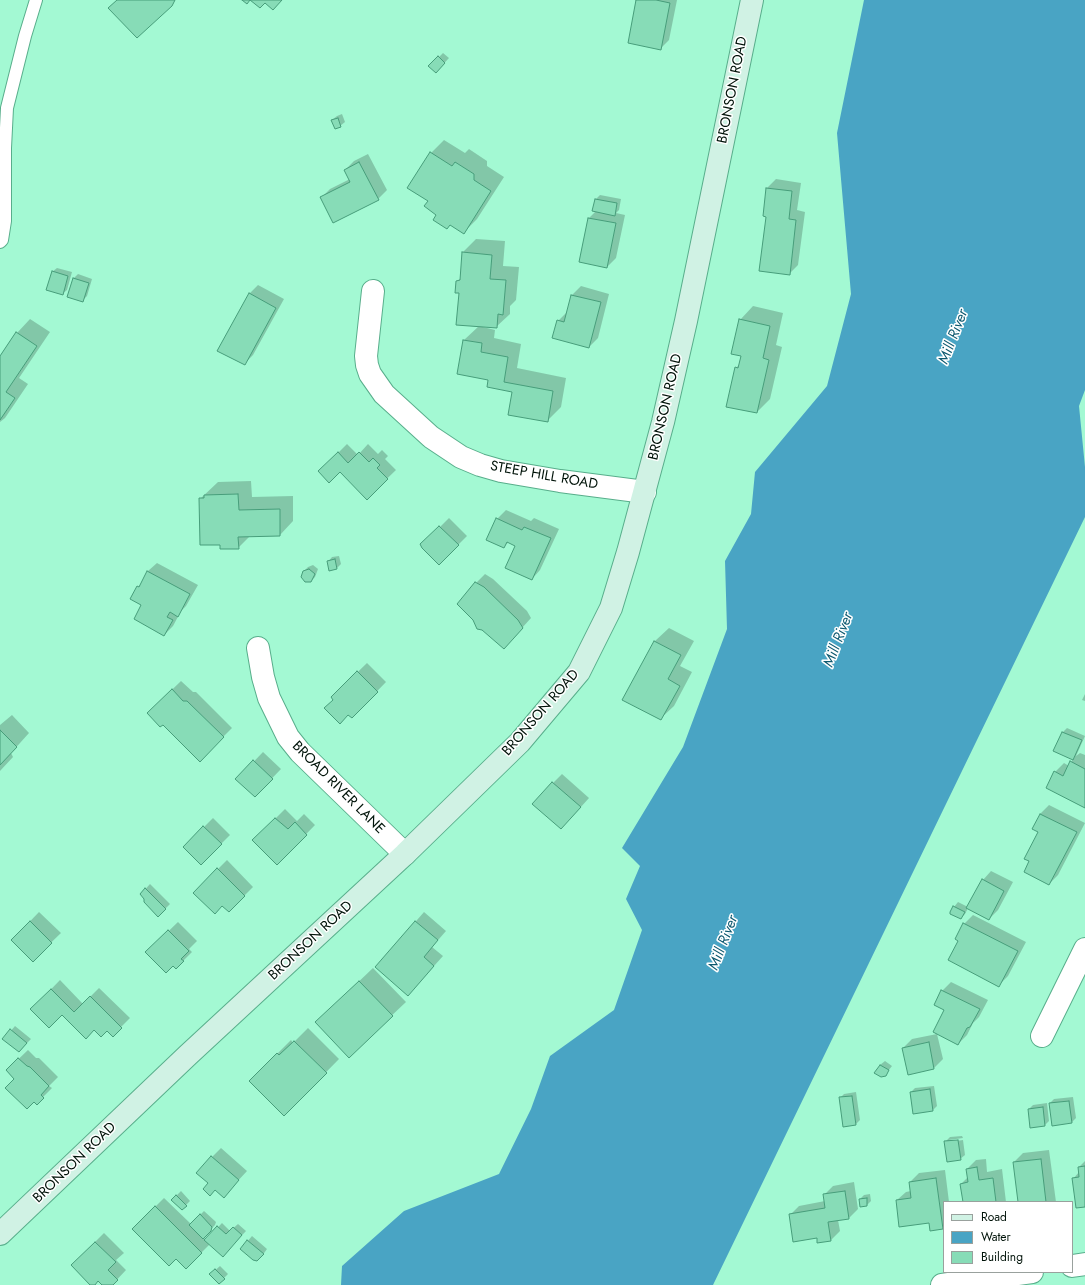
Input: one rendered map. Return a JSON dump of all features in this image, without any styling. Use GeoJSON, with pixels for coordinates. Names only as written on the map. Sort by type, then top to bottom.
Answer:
{"type":"FeatureCollection","features":[{"type":"Feature","properties":{"kind":"main road","name":"BRONSON ROAD"},"geometry":{"type":"LineString","coordinates":[[0,1234],[188,1055],[405,854],[520,742],[579,672],[611,608],[645,492],[686,321],[752,0]]}},
{"type":"Feature","properties":{"kind":"street","name":"STEEP HILL ROAD"},"geometry":{"type":"LineString","coordinates":[[373,291],[366,356],[370,374],[384,394],[431,437],[461,457],[480,465],[501,471],[560,481],[645,492]]}},
{"type":"Feature","properties":{"kind":"street","name":"BROAD RIVER LANE"},"geometry":{"type":"LineString","coordinates":[[258,648],[268,698],[288,737],[300,752],[405,854]]}},
{"type":"Feature","properties":{"kind":"street"},"geometry":{"type":"LineString","coordinates":[[1042,1036],[1085,949]]}},
{"type":"Feature","properties":{"kind":"street"},"geometry":{"type":"LineString","coordinates":[[1073,1266],[1085,1264]]}},
{"type":"Feature","properties":{"kind":"street"},"geometry":{"type":"LineString","coordinates":[[942,1285],[1025,1273]]}},
{"type":"Feature","properties":{"kind":"lane"},"geometry":{"type":"LineString","coordinates":[[0,242],[2,240],[5,222],[6,108],[36,0]]}},
{"type":"Feature","properties":{"kind":"water","name":"Mill River"},"geometry":{"type":"Polygon","coordinates":[[[864,0],[1085,0],[1085,390],[1079,406],[1085,467],[1085,517],[713,1285],[341,1285],[342,1266],[404,1211],[499,1174],[531,1109],[550,1056],[614,1010],[642,930],[626,899],[640,866],[622,848],[683,747],[727,629],[725,561],[751,514],[755,472],[827,386],[851,294],[837,133],[864,0]]]}},
{"type":"Feature","properties":{"kind":"building"},"geometry":{"type":"Polygon","coordinates":[[[117,0],[175,0],[172,6],[137,38],[108,8],[117,0]]]}},
{"type":"Feature","properties":{"kind":"building"},"geometry":{"type":"Polygon","coordinates":[[[242,0],[250,0],[247,4],[242,0]]]}},
{"type":"Feature","properties":{"kind":"building"},"geometry":{"type":"Polygon","coordinates":[[[250,0],[282,0],[273,10],[265,3],[260,8],[250,0]]]}},
{"type":"Feature","properties":{"kind":"building"},"geometry":{"type":"Polygon","coordinates":[[[636,0],[656,0],[670,3],[661,50],[628,43],[636,0]]]}},
{"type":"Feature","properties":{"kind":"building"},"geometry":{"type":"Polygon","coordinates":[[[438,56],[445,63],[436,73],[428,66],[438,56]]]}},
{"type":"Feature","properties":{"kind":"building"},"geometry":{"type":"Polygon","coordinates":[[[338,118],[341,127],[335,129],[331,120],[338,118]]]}},
{"type":"Feature","properties":{"kind":"building"},"geometry":{"type":"Polygon","coordinates":[[[430,152],[452,166],[455,162],[474,174],[474,180],[491,191],[464,234],[450,225],[447,229],[433,220],[436,215],[424,206],[428,201],[407,188],[430,152]]]}},
{"type":"Feature","properties":{"kind":"building"},"geometry":{"type":"Polygon","coordinates":[[[359,162],[379,200],[333,223],[320,197],[350,182],[344,170],[359,162]]]}},
{"type":"Feature","properties":{"kind":"building"},"geometry":{"type":"Polygon","coordinates":[[[766,188],[792,191],[789,219],[796,220],[790,275],[759,271],[766,217],[763,216],[766,188]]]}},
{"type":"Feature","properties":{"kind":"building"},"geometry":{"type":"Polygon","coordinates":[[[595,199],[617,203],[615,216],[592,211],[595,199]]]}},
{"type":"Feature","properties":{"kind":"building"},"geometry":{"type":"Polygon","coordinates":[[[588,218],[616,223],[607,268],[579,262],[588,218]]]}},
{"type":"Feature","properties":{"kind":"building"},"geometry":{"type":"Polygon","coordinates":[[[462,252],[492,255],[490,279],[506,280],[503,315],[498,314],[497,328],[456,325],[459,293],[455,293],[456,281],[460,280],[462,252]]]}},
{"type":"Feature","properties":{"kind":"building"},"geometry":{"type":"Polygon","coordinates":[[[52,271],[68,276],[63,295],[46,290],[52,271]]]}},
{"type":"Feature","properties":{"kind":"building"},"geometry":{"type":"Polygon","coordinates":[[[73,278],[89,283],[83,302],[67,297],[73,278]]]}},
{"type":"Feature","properties":{"kind":"building"},"geometry":{"type":"Polygon","coordinates":[[[249,293],[276,308],[245,365],[217,351],[249,293]]]}},
{"type":"Feature","properties":{"kind":"building"},"geometry":{"type":"Polygon","coordinates":[[[571,295],[601,302],[589,348],[552,338],[557,320],[564,322],[571,295]]]}},
{"type":"Feature","properties":{"kind":"building"},"geometry":{"type":"Polygon","coordinates":[[[739,319],[770,326],[763,358],[769,360],[757,413],[726,407],[735,367],[738,368],[741,356],[731,354],[739,319]]]}},
{"type":"Feature","properties":{"kind":"building"},"geometry":{"type":"Polygon","coordinates":[[[16,332],[37,346],[6,392],[15,398],[0,420],[0,356],[16,332]]]}},
{"type":"Feature","properties":{"kind":"building"},"geometry":{"type":"Polygon","coordinates":[[[463,340],[482,343],[481,352],[508,357],[504,382],[553,391],[548,422],[508,415],[512,392],[487,387],[488,380],[457,374],[463,340]]]}},
{"type":"Feature","properties":{"kind":"building"},"geometry":{"type":"Polygon","coordinates":[[[338,452],[348,463],[359,452],[369,462],[373,458],[380,465],[377,468],[388,479],[367,500],[340,472],[329,483],[318,471],[338,452]]]}},
{"type":"Feature","properties":{"kind":"building"},"geometry":{"type":"Polygon","coordinates":[[[238,494],[239,510],[280,509],[280,536],[238,537],[239,549],[220,549],[220,545],[200,545],[199,498],[204,498],[204,495],[238,494]]]}},
{"type":"Feature","properties":{"kind":"building"},"geometry":{"type":"Polygon","coordinates":[[[496,518],[522,530],[524,527],[551,538],[532,580],[505,568],[515,546],[507,542],[504,548],[486,540],[496,518]]]}},
{"type":"Feature","properties":{"kind":"building"},"geometry":{"type":"Polygon","coordinates":[[[439,526],[459,545],[439,565],[422,548],[420,544],[439,526]]]}},
{"type":"Feature","properties":{"kind":"building"},"geometry":{"type":"Polygon","coordinates":[[[335,559],[337,569],[329,571],[327,561],[335,559]]]}},
{"type":"Feature","properties":{"kind":"building"},"geometry":{"type":"Polygon","coordinates":[[[309,569],[315,574],[311,582],[305,582],[301,577],[303,571],[309,569]]]}},
{"type":"Feature","properties":{"kind":"building"},"geometry":{"type":"Polygon","coordinates":[[[147,571],[190,594],[178,617],[170,612],[167,617],[173,620],[164,636],[134,619],[141,605],[130,599],[137,586],[139,587],[147,571]]]}},
{"type":"Feature","properties":{"kind":"building"},"geometry":{"type":"Polygon","coordinates":[[[475,582],[484,587],[518,620],[523,628],[504,649],[482,630],[477,629],[473,620],[457,604],[475,582]]]}},
{"type":"Feature","properties":{"kind":"building"},"geometry":{"type":"Polygon","coordinates":[[[654,641],[681,655],[668,679],[680,686],[661,720],[622,700],[654,641]]]}},
{"type":"Feature","properties":{"kind":"building"},"geometry":{"type":"Polygon","coordinates":[[[357,671],[378,692],[352,718],[348,715],[340,724],[324,708],[333,700],[331,697],[357,671]]]}},
{"type":"Feature","properties":{"kind":"building"},"geometry":{"type":"Polygon","coordinates":[[[172,689],[183,701],[187,701],[224,737],[200,762],[163,725],[160,727],[147,713],[172,689]]]}},
{"type":"Feature","properties":{"kind":"building"},"geometry":{"type":"Polygon","coordinates":[[[0,730],[17,747],[0,765],[0,730]]]}},
{"type":"Feature","properties":{"kind":"building"},"geometry":{"type":"Polygon","coordinates":[[[1062,732],[1082,740],[1073,760],[1053,751],[1062,732]]]}},
{"type":"Feature","properties":{"kind":"building"},"geometry":{"type":"Polygon","coordinates":[[[253,760],[273,779],[255,797],[235,779],[253,760]]]}},
{"type":"Feature","properties":{"kind":"building"},"geometry":{"type":"Polygon","coordinates":[[[1070,761],[1085,769],[1085,808],[1046,788],[1054,771],[1063,776],[1070,761]]]}},
{"type":"Feature","properties":{"kind":"building"},"geometry":{"type":"Polygon","coordinates":[[[552,782],[581,807],[561,829],[532,804],[552,782]]]}},
{"type":"Feature","properties":{"kind":"building"},"geometry":{"type":"Polygon","coordinates":[[[1040,814],[1077,832],[1049,885],[1024,872],[1029,861],[1024,859],[1038,832],[1032,829],[1040,814]]]}},
{"type":"Feature","properties":{"kind":"building"},"geometry":{"type":"Polygon","coordinates":[[[275,818],[288,829],[295,822],[307,835],[277,865],[252,840],[275,818]]]}},
{"type":"Feature","properties":{"kind":"building"},"geometry":{"type":"Polygon","coordinates":[[[203,826],[222,844],[201,865],[183,847],[203,826]]]}},
{"type":"Feature","properties":{"kind":"building"},"geometry":{"type":"Polygon","coordinates":[[[217,868],[245,896],[229,912],[222,906],[215,914],[193,893],[217,868]]]}},
{"type":"Feature","properties":{"kind":"building"},"geometry":{"type":"Polygon","coordinates":[[[982,879],[1004,891],[989,920],[966,908],[982,879]]]}},
{"type":"Feature","properties":{"kind":"building"},"geometry":{"type":"Polygon","coordinates":[[[145,888],[166,909],[158,917],[144,902],[144,899],[140,894],[145,888]]]}},
{"type":"Feature","properties":{"kind":"building"},"geometry":{"type":"Polygon","coordinates":[[[953,906],[965,912],[961,919],[950,914],[953,906]]]}},
{"type":"Feature","properties":{"kind":"building"},"geometry":{"type":"Polygon","coordinates":[[[30,921],[52,943],[33,962],[11,940],[30,921]]]}},
{"type":"Feature","properties":{"kind":"building"},"geometry":{"type":"Polygon","coordinates":[[[415,921],[438,940],[424,957],[434,966],[408,996],[375,967],[415,921]]]}},
{"type":"Feature","properties":{"kind":"building"},"geometry":{"type":"Polygon","coordinates":[[[963,923],[1018,951],[999,987],[948,960],[958,941],[955,939],[963,923]]]}},
{"type":"Feature","properties":{"kind":"building"},"geometry":{"type":"Polygon","coordinates":[[[168,930],[189,951],[181,959],[184,961],[176,969],[173,966],[166,973],[145,952],[168,930]]]}},
{"type":"Feature","properties":{"kind":"building"},"geometry":{"type":"Polygon","coordinates":[[[359,981],[393,1016],[349,1058],[315,1022],[359,981]]]}},
{"type":"Feature","properties":{"kind":"building"},"geometry":{"type":"Polygon","coordinates":[[[51,989],[74,1012],[90,996],[122,1028],[113,1037],[107,1031],[101,1037],[94,1030],[86,1039],[62,1015],[49,1028],[30,1009],[51,989]]]}},
{"type":"Feature","properties":{"kind":"building"},"geometry":{"type":"Polygon","coordinates":[[[941,990],[980,1009],[958,1045],[933,1032],[944,1010],[934,1005],[941,990]]]}},
{"type":"Feature","properties":{"kind":"building"},"geometry":{"type":"Polygon","coordinates":[[[10,1029],[27,1043],[19,1052],[2,1039],[10,1029]]]}},
{"type":"Feature","properties":{"kind":"building"},"geometry":{"type":"Polygon","coordinates":[[[294,1041],[327,1073],[284,1116],[249,1081],[277,1053],[279,1055],[294,1041]]]}},
{"type":"Feature","properties":{"kind":"building"},"geometry":{"type":"Polygon","coordinates":[[[929,1042],[934,1069],[908,1075],[902,1048],[929,1042]]]}},
{"type":"Feature","properties":{"kind":"building"},"geometry":{"type":"Polygon","coordinates":[[[18,1058],[30,1067],[49,1086],[41,1095],[44,1098],[37,1105],[34,1102],[27,1109],[5,1088],[14,1079],[6,1070],[18,1058]]]}},
{"type":"Feature","properties":{"kind":"building"},"geometry":{"type":"Polygon","coordinates":[[[880,1065],[889,1070],[886,1076],[881,1077],[874,1073],[880,1065]]]}},
{"type":"Feature","properties":{"kind":"building"},"geometry":{"type":"Polygon","coordinates":[[[930,1089],[933,1111],[913,1114],[910,1092],[930,1089]]]}},
{"type":"Feature","properties":{"kind":"building"},"geometry":{"type":"Polygon","coordinates":[[[852,1096],[856,1125],[843,1127],[839,1097],[852,1096]]]}},
{"type":"Feature","properties":{"kind":"building"},"geometry":{"type":"Polygon","coordinates":[[[1069,1101],[1072,1123],[1052,1126],[1049,1103],[1069,1101]]]}},
{"type":"Feature","properties":{"kind":"building"},"geometry":{"type":"Polygon","coordinates":[[[1043,1107],[1045,1126],[1030,1128],[1028,1109],[1043,1107]]]}},
{"type":"Feature","properties":{"kind":"building"},"geometry":{"type":"Polygon","coordinates":[[[958,1140],[961,1160],[947,1162],[944,1141],[958,1140]]]}},
{"type":"Feature","properties":{"kind":"building"},"geometry":{"type":"Polygon","coordinates":[[[211,1156],[239,1180],[224,1198],[215,1190],[210,1196],[203,1189],[208,1183],[196,1173],[211,1156]]]}},
{"type":"Feature","properties":{"kind":"building"},"geometry":{"type":"Polygon","coordinates":[[[1041,1159],[1046,1201],[1018,1201],[1013,1162],[1041,1159]]]}},
{"type":"Feature","properties":{"kind":"building"},"geometry":{"type":"Polygon","coordinates":[[[1085,1166],[1085,1207],[1076,1208],[1072,1178],[1079,1177],[1078,1167],[1085,1166]]]}},
{"type":"Feature","properties":{"kind":"building"},"geometry":{"type":"Polygon","coordinates":[[[977,1167],[979,1180],[993,1178],[996,1201],[963,1201],[960,1184],[968,1182],[966,1169],[977,1167]]]}},
{"type":"Feature","properties":{"kind":"building"},"geometry":{"type":"Polygon","coordinates":[[[936,1178],[943,1229],[930,1231],[929,1223],[899,1227],[896,1200],[911,1198],[909,1182],[936,1178]]]}},
{"type":"Feature","properties":{"kind":"building"},"geometry":{"type":"Polygon","coordinates":[[[845,1191],[849,1219],[828,1222],[831,1241],[817,1243],[817,1238],[793,1242],[789,1214],[825,1208],[823,1194],[845,1191]]]}},
{"type":"Feature","properties":{"kind":"building"},"geometry":{"type":"Polygon","coordinates":[[[176,1195],[187,1206],[182,1210],[171,1200],[176,1195]]]}},
{"type":"Feature","properties":{"kind":"building"},"geometry":{"type":"Polygon","coordinates":[[[867,1198],[867,1206],[860,1207],[859,1199],[867,1198]]]}},
{"type":"Feature","properties":{"kind":"building"},"geometry":{"type":"Polygon","coordinates":[[[155,1206],[202,1253],[186,1269],[176,1259],[169,1266],[132,1229],[155,1206]]]}},
{"type":"Feature","properties":{"kind":"building"},"geometry":{"type":"Polygon","coordinates":[[[200,1214],[212,1227],[211,1231],[203,1239],[189,1225],[200,1214]]]}},
{"type":"Feature","properties":{"kind":"building"},"geometry":{"type":"Polygon","coordinates":[[[217,1226],[226,1234],[233,1227],[242,1235],[223,1257],[204,1240],[217,1226]]]}},
{"type":"Feature","properties":{"kind":"building"},"geometry":{"type":"Polygon","coordinates":[[[247,1240],[264,1254],[257,1261],[253,1260],[240,1249],[247,1240]]]}},
{"type":"Feature","properties":{"kind":"building"},"geometry":{"type":"Polygon","coordinates":[[[95,1242],[116,1262],[108,1270],[118,1280],[113,1285],[102,1285],[98,1281],[95,1285],[90,1285],[71,1265],[95,1242]]]}},
{"type":"Feature","properties":{"kind":"building"},"geometry":{"type":"Polygon","coordinates":[[[215,1269],[225,1279],[219,1284],[209,1274],[215,1269]]]}}]}
